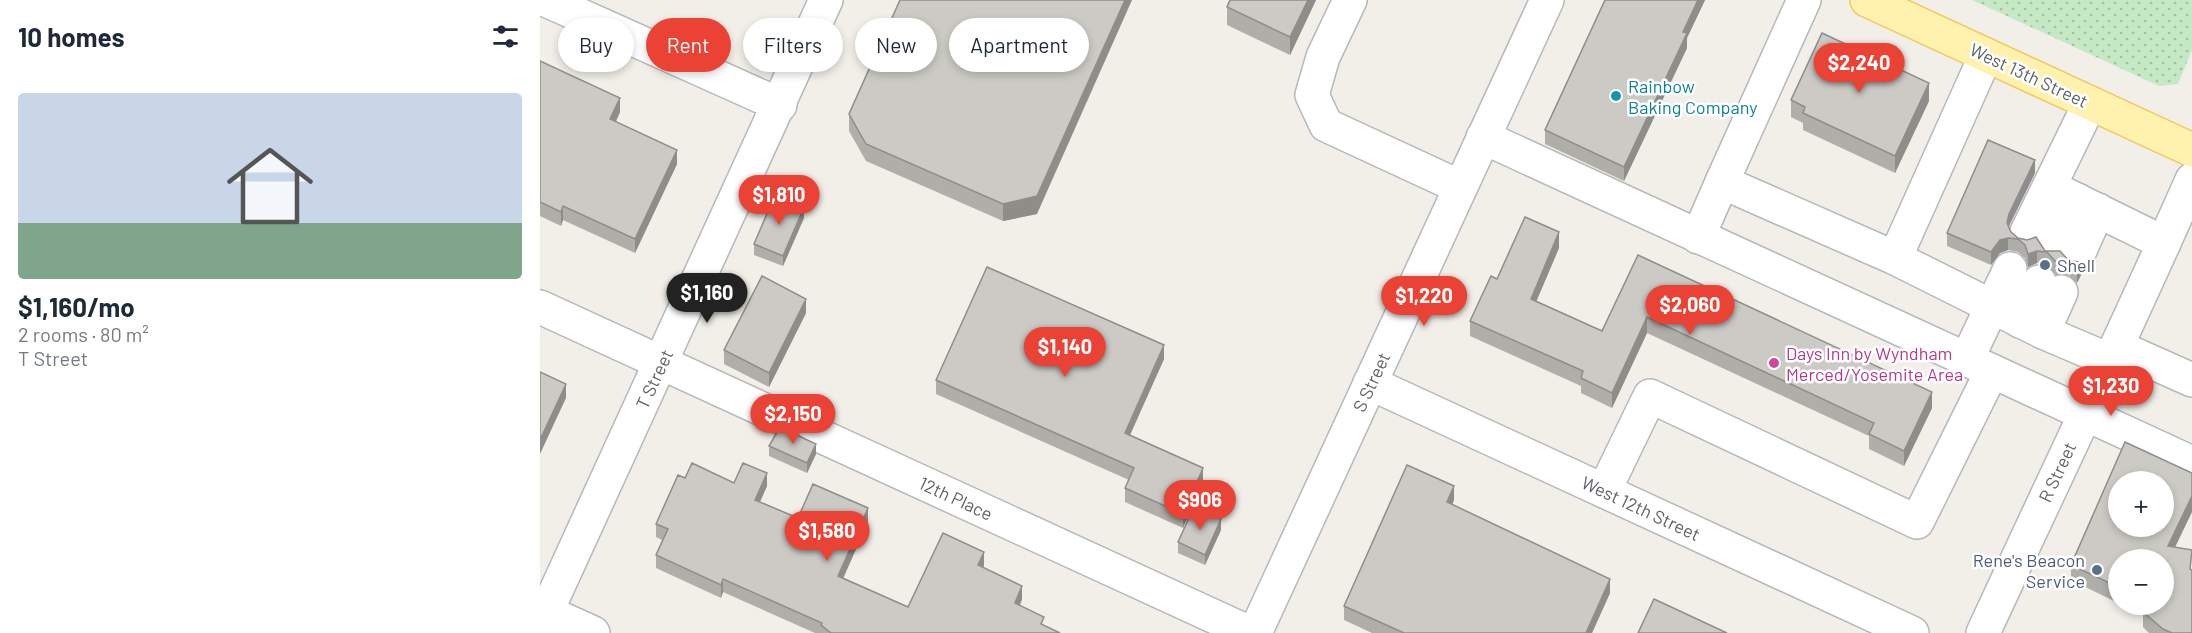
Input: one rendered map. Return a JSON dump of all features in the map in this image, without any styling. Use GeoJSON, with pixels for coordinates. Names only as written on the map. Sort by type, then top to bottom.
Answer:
{"type":"FeatureCollection","features":[{"type":"Feature","properties":{"kind":"main road","name":"West 13th Street"},"geometry":{"type":"LineString","coordinates":[[1867,0],[2192,150]]}},
{"type":"Feature","properties":{"kind":"street"},"geometry":{"type":"LineString","coordinates":[[546,0],[780,105]]}},
{"type":"Feature","properties":{"kind":"street","name":"T Street"},"geometry":{"type":"LineString","coordinates":[[542,616],[780,105],[826,0]]}},
{"type":"Feature","properties":{"kind":"street"},"geometry":{"type":"LineString","coordinates":[[1350,0],[1323,57],[1312,94],[1326,125],[1460,187]]}},
{"type":"Feature","properties":{"kind":"street","name":"S Street"},"geometry":{"type":"LineString","coordinates":[[1255,633],[1547,0]]}},
{"type":"Feature","properties":{"kind":"street"},"geometry":{"type":"LineString","coordinates":[[1698,237],[1804,0]]}},
{"type":"Feature","properties":{"kind":"street"},"geometry":{"type":"LineString","coordinates":[[1895,258],[1986,55]]}},
{"type":"Feature","properties":{"kind":"street"},"geometry":{"type":"LineString","coordinates":[[2075,199],[2053,246],[2075,199],[2090,103]]}},
{"type":"Feature","properties":{"kind":"street"},"geometry":{"type":"LineString","coordinates":[[1483,137],[2192,463]]}},
{"type":"Feature","properties":{"kind":"street","name":"R Street"},"geometry":{"type":"LineString","coordinates":[[1983,633],[2114,354],[2192,180]]}},
{"type":"Feature","properties":{"kind":"street"},"geometry":{"type":"LineString","coordinates":[[1722,182],[1895,258],[2018,320],[2192,380]]}},
{"type":"Feature","properties":{"kind":"street"},"geometry":{"type":"LineString","coordinates":[[2075,199],[2164,243]]}},
{"type":"Feature","properties":{"kind":"street"},"geometry":{"type":"LineString","coordinates":[[1604,491],[1650,396],[1917,522],[1979,365],[2018,320],[2037,281],[2018,320]]}},
{"type":"Feature","properties":{"kind":"street","name":"12th Place"},"geometry":{"type":"LineString","coordinates":[[540,307],[1250,633]]}},
{"type":"Feature","properties":{"kind":"street","name":"West 12th Street"},"geometry":{"type":"LineString","coordinates":[[1370,383],[1912,633]]}},
{"type":"Feature","properties":{"kind":"street"},"geometry":{"type":"LineString","coordinates":[[542,616],[593,633]]}},
{"type":"Feature","properties":{"kind":"green space"},"geometry":{"type":"Polygon","coordinates":[[[1972,0],[2192,0],[2192,50],[2178,84],[2159,86],[1972,0]]]}},
{"type":"Feature","properties":{"kind":"building"},"geometry":{"type":"Polygon","coordinates":[[[900,0],[1125,0],[1037,196],[1003,204],[866,144],[849,114],[868,72],[937,72],[937,18],[892,18],[900,0]]]}},
{"type":"Feature","properties":{"kind":"building"},"geometry":{"type":"Polygon","coordinates":[[[1230,0],[1308,0],[1290,37],[1227,7],[1230,0]]]}},
{"type":"Feature","properties":{"kind":"building","name":"Rainbow Baking Company"},"geometry":{"type":"Polygon","coordinates":[[[1605,0],[1698,0],[1683,32],[1687,33],[1624,167],[1545,130],[1605,0]]]}},
{"type":"Feature","properties":{"kind":"building"},"geometry":{"type":"Polygon","coordinates":[[[1822,33],[1929,83],[1895,156],[1803,113],[1805,107],[1791,100],[1822,33]]]}},
{"type":"Feature","properties":{"kind":"building"},"geometry":{"type":"Polygon","coordinates":[[[540,61],[558,69],[558,72],[564,72],[620,98],[610,119],[677,150],[635,239],[563,206],[561,212],[540,202],[540,61]]]}},
{"type":"Feature","properties":{"kind":"building"},"geometry":{"type":"Polygon","coordinates":[[[1988,140],[2035,160],[2009,214],[2007,223],[2011,232],[2018,238],[2027,240],[2036,237],[2045,251],[2060,251],[2069,261],[2081,262],[2077,271],[2068,262],[2056,262],[2047,252],[2037,251],[2028,254],[2025,245],[2018,239],[2000,240],[1991,252],[1947,233],[1988,140]]]}},
{"type":"Feature","properties":{"kind":"building"},"geometry":{"type":"Polygon","coordinates":[[[775,195],[804,207],[783,256],[754,244],[775,195]]]}},
{"type":"Feature","properties":{"kind":"building"},"geometry":{"type":"Polygon","coordinates":[[[1525,217],[1559,232],[1531,299],[1602,331],[1638,255],[1932,392],[1904,451],[1869,434],[1874,423],[1647,317],[1612,393],[1581,378],[1583,371],[1470,321],[1491,276],[1497,279],[1525,217]]]}},
{"type":"Feature","properties":{"kind":"building"},"geometry":{"type":"Polygon","coordinates":[[[987,267],[1164,345],[1125,433],[1203,468],[1183,514],[1125,488],[1134,468],[936,380],[987,267]]]}},
{"type":"Feature","properties":{"kind":"building"},"geometry":{"type":"Polygon","coordinates":[[[762,276],[806,299],[769,373],[724,350],[762,276]]]}},
{"type":"Feature","properties":{"kind":"building"},"geometry":{"type":"Polygon","coordinates":[[[540,372],[566,384],[540,440],[540,372]]]}},
{"type":"Feature","properties":{"kind":"building"},"geometry":{"type":"Polygon","coordinates":[[[780,427],[816,444],[807,463],[769,446],[780,427]]]}},
{"type":"Feature","properties":{"kind":"building"},"geometry":{"type":"Polygon","coordinates":[[[2125,442],[2192,473],[2192,496],[2174,534],[2174,471],[2112,471],[2125,442]]]}},
{"type":"Feature","properties":{"kind":"building"},"geometry":{"type":"Polygon","coordinates":[[[692,463],[734,483],[743,463],[767,473],[755,500],[798,518],[813,484],[868,508],[838,576],[908,607],[943,533],[984,552],[978,565],[1022,586],[1015,603],[1044,617],[1041,624],[1060,633],[831,633],[821,625],[822,623],[723,579],[721,585],[656,555],[668,529],[656,524],[678,475],[685,478],[692,463]]]}},
{"type":"Feature","properties":{"kind":"building"},"geometry":{"type":"Polygon","coordinates":[[[1407,465],[1454,486],[1447,502],[1610,579],[1586,633],[1404,633],[1344,606],[1407,465]]]}},
{"type":"Feature","properties":{"kind":"building"},"geometry":{"type":"Polygon","coordinates":[[[2108,481],[2108,537],[2172,537],[2168,546],[2192,550],[2190,569],[2192,570],[2192,633],[2172,633],[2163,629],[2147,615],[2174,615],[2174,549],[2108,549],[2108,582],[2071,565],[2108,481]]]}},
{"type":"Feature","properties":{"kind":"building"},"geometry":{"type":"Polygon","coordinates":[[[1194,507],[1221,519],[1205,555],[1178,542],[1194,507]]]}},
{"type":"Feature","properties":{"kind":"building"},"geometry":{"type":"Polygon","coordinates":[[[1654,599],[1727,633],[1638,633],[1654,599]]]}},
{"type":"Feature","properties":{"kind":"place","name":"Rainbow Baking Company"},"geometry":{"type":"Point","coordinates":[1616,96]}},
{"type":"Feature","properties":{"kind":"place","name":"Shell"},"geometry":{"type":"Point","coordinates":[2045,265]}},
{"type":"Feature","properties":{"kind":"place","name":"Days Inn by Wyndham Merced/Yosemite Area"},"geometry":{"type":"Point","coordinates":[1774,363]}},
{"type":"Feature","properties":{"kind":"place","name":"Rene's Beacon Service"},"geometry":{"type":"Point","coordinates":[2097,570]}}]}
